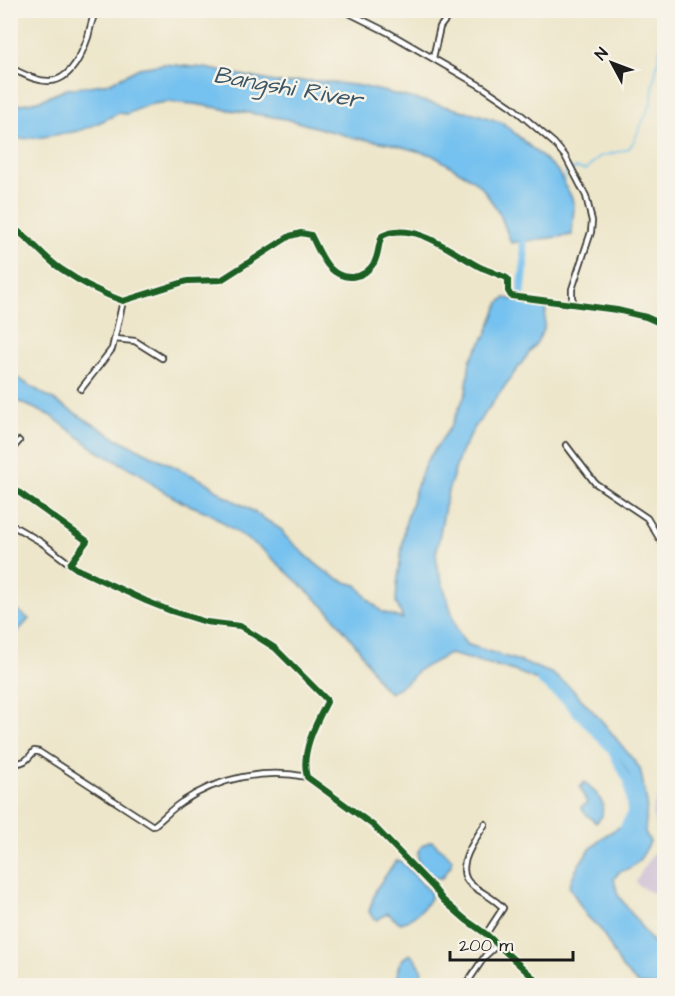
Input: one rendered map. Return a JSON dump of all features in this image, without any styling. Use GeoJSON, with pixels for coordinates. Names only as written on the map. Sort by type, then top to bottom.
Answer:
{"type":"FeatureCollection","features":[{"type":"Feature","properties":{"kind":"street"},"geometry":{"type":"LineString","coordinates":[[10,68],[43,81],[52,81],[65,75],[80,57],[96,10]]}},
{"type":"Feature","properties":{"kind":"street"},"geometry":{"type":"LineString","coordinates":[[343,10],[484,88],[543,132],[565,156],[588,201],[592,221],[591,232],[572,289],[575,304]]}},
{"type":"Feature","properties":{"kind":"street"},"geometry":{"type":"LineString","coordinates":[[433,58],[441,27],[453,10]]}},
{"type":"Feature","properties":{"kind":"street"},"geometry":{"type":"LineString","coordinates":[[10,226],[61,269],[99,292],[114,295],[123,301]]}},
{"type":"Feature","properties":{"kind":"street"},"geometry":{"type":"LineString","coordinates":[[123,301],[187,281],[221,280],[290,236],[301,233],[311,235],[328,267],[342,276],[355,278],[372,266],[377,257],[382,236],[391,232],[420,235],[453,250],[483,268],[508,279],[509,294],[521,298],[627,312],[664,325]]}},
{"type":"Feature","properties":{"kind":"street"},"geometry":{"type":"LineString","coordinates":[[81,389],[112,349],[123,301]]}},
{"type":"Feature","properties":{"kind":"street"},"geometry":{"type":"LineString","coordinates":[[115,339],[135,341],[162,358]]}},
{"type":"Feature","properties":{"kind":"street"},"geometry":{"type":"LineString","coordinates":[[10,458],[14,452],[12,449],[19,441]]}},
{"type":"Feature","properties":{"kind":"street"},"geometry":{"type":"LineString","coordinates":[[566,445],[596,483],[647,518],[664,546]]}},
{"type":"Feature","properties":{"kind":"street"},"geometry":{"type":"LineString","coordinates":[[10,486],[88,541],[70,564]]}},
{"type":"Feature","properties":{"kind":"street"},"geometry":{"type":"LineString","coordinates":[[10,524],[92,577],[171,611],[206,622],[240,627],[275,648],[327,702],[307,749],[307,777]]}},
{"type":"Feature","properties":{"kind":"street"},"geometry":{"type":"LineString","coordinates":[[10,763],[21,764],[28,760],[34,751],[39,752],[153,826],[180,802],[210,785],[253,775],[307,777],[374,826],[420,872],[443,900],[486,934],[538,982],[549,986]]}},
{"type":"Feature","properties":{"kind":"street"},"geometry":{"type":"LineString","coordinates":[[486,824],[468,852],[463,868],[464,876],[470,884],[503,908],[486,934]]}},
{"type":"Feature","properties":{"kind":"street"},"geometry":{"type":"LineString","coordinates":[[465,986],[485,956],[497,945]]}},
{"type":"Feature","properties":{"kind":"shaded area"},"geometry":{"type":"Polygon","coordinates":[[[664,788],[664,897],[648,891],[636,881],[656,849],[659,835],[652,814],[660,792],[664,788]]]}},
{"type":"Feature","properties":{"kind":"water"},"geometry":{"type":"Polygon","coordinates":[[[164,64],[205,68],[285,84],[298,81],[320,81],[361,86],[477,114],[503,123],[557,170],[574,205],[572,235],[511,243],[500,214],[483,189],[472,179],[432,155],[387,143],[355,138],[286,119],[194,104],[166,102],[147,105],[127,114],[119,113],[78,131],[37,138],[11,139],[11,106],[38,101],[67,89],[110,83],[139,68],[164,64]]]}},
{"type":"Feature","properties":{"kind":"water"},"geometry":{"type":"Polygon","coordinates":[[[505,298],[543,304],[546,309],[544,329],[475,427],[461,452],[448,491],[436,554],[438,569],[457,630],[466,644],[551,673],[570,687],[602,721],[640,768],[647,803],[645,832],[650,842],[638,862],[619,872],[614,879],[618,895],[664,958],[664,985],[639,985],[622,968],[601,930],[586,915],[569,886],[578,866],[590,849],[606,835],[626,824],[632,793],[631,781],[623,764],[602,736],[575,708],[537,680],[505,668],[449,654],[417,671],[411,679],[390,693],[380,684],[359,649],[328,610],[264,551],[209,513],[182,502],[156,487],[141,474],[99,452],[51,416],[11,398],[11,374],[116,438],[208,483],[225,496],[282,530],[285,536],[327,572],[336,578],[357,585],[382,612],[403,619],[396,602],[397,586],[405,525],[416,488],[426,462],[451,426],[466,393],[470,360],[486,335],[499,303],[505,298]]]}},
{"type":"Feature","properties":{"kind":"water"},"geometry":{"type":"Polygon","coordinates":[[[11,605],[29,619],[19,630],[11,646],[11,605]]]}},
{"type":"Feature","properties":{"kind":"water"},"geometry":{"type":"Polygon","coordinates":[[[585,782],[603,804],[602,816],[596,823],[581,807],[587,803],[580,787],[585,782]]]}},
{"type":"Feature","properties":{"kind":"water"},"geometry":{"type":"Polygon","coordinates":[[[432,841],[452,859],[451,865],[442,878],[429,874],[419,863],[419,850],[423,845],[432,841]]]}},
{"type":"Feature","properties":{"kind":"water"},"geometry":{"type":"Polygon","coordinates":[[[396,861],[401,861],[432,894],[420,912],[401,923],[388,913],[377,920],[369,912],[376,889],[396,861]]]}},
{"type":"Feature","properties":{"kind":"water"},"geometry":{"type":"Polygon","coordinates":[[[410,954],[419,965],[422,975],[421,978],[404,985],[398,978],[398,967],[401,961],[410,954]]]}},
{"type":"Feature","properties":{"kind":"waterway"},"geometry":{"type":"LineString","coordinates":[[564,182],[566,172],[576,168],[586,170],[599,157],[628,149],[633,143],[652,101],[664,31]]}},
{"type":"Feature","properties":{"kind":"waterway","name":"Bangshi River"},"geometry":{"type":"LineString","coordinates":[[520,303],[525,262],[522,232]]}},
{"type":"Feature","properties":{"kind":"waterway","name":"Bangshi River"},"geometry":{"type":"LineString","coordinates":[[541,681],[564,699],[610,748],[628,781],[631,813],[621,833]]}},
{"type":"Feature","properties":{"kind":"cycle path"},"geometry":{"type":"LineString","coordinates":[[10,226],[61,269],[123,301],[187,281],[221,280],[290,236],[301,233],[311,235],[330,268],[341,275],[354,277],[365,272],[374,263],[382,236],[395,232],[408,232],[434,241],[482,268],[505,277],[508,279],[508,291],[511,296],[617,310],[646,317],[664,325]]}},
{"type":"Feature","properties":{"kind":"cycle path"},"geometry":{"type":"LineString","coordinates":[[10,486],[87,541],[70,564],[77,569],[171,611],[206,622],[240,626],[275,648],[327,702],[307,748],[305,768],[307,777],[374,826],[443,900],[486,934],[538,982],[549,986]]}}]}
